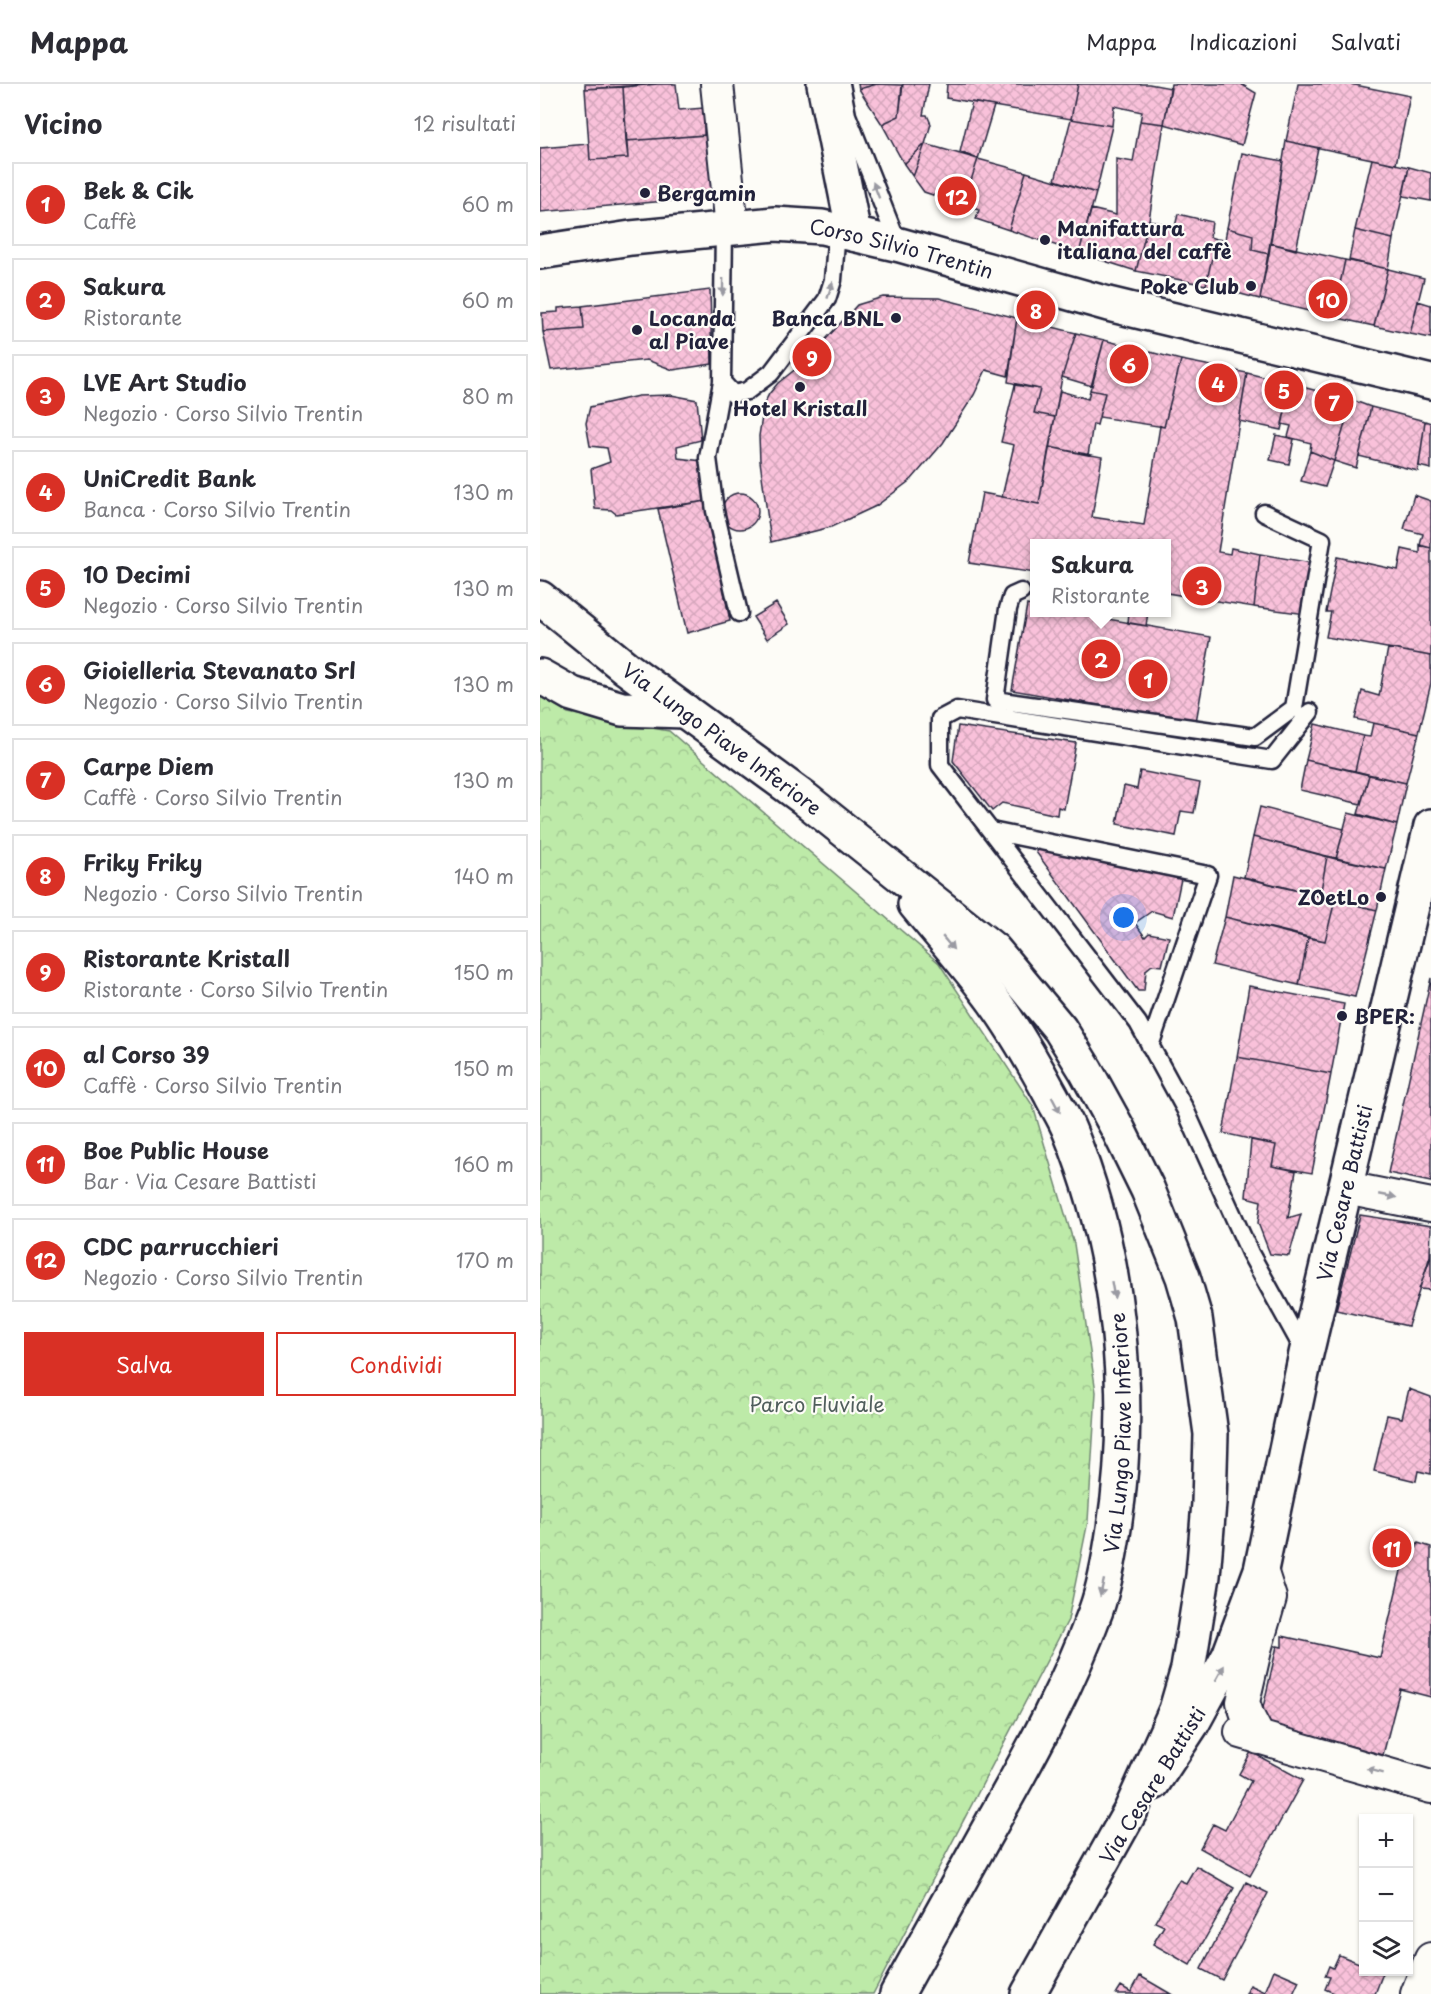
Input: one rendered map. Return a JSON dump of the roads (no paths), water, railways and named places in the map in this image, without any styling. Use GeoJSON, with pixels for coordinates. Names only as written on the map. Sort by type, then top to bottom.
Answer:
{"type":"FeatureCollection","features":[{"type":"Feature","properties":{"kind":"main road"},"geometry":{"type":"LineString","coordinates":[[824,84],[845,232]]}},
{"type":"Feature","properties":{"kind":"main road","name":"Corso Silvio Trentin"},"geometry":{"type":"LineString","coordinates":[[540,252],[620,240],[775,224],[845,232],[898,244],[1108,304],[1431,382]]}},
{"type":"Feature","properties":{"kind":"main road","name":"Via Lungo Piave Inferiore"},"geometry":{"type":"LineString","coordinates":[[540,598],[626,668],[805,799],[994,950],[1060,1029],[1118,1129],[1148,1190],[1183,1276],[1195,1318],[1211,1434],[1209,1503],[1203,1576],[1188,1669],[1176,1710],[1131,1810]]}},
{"type":"Feature","properties":{"kind":"main road"},"geometry":{"type":"LineString","coordinates":[[540,676],[572,694],[622,709],[685,711]]}},
{"type":"Feature","properties":{"kind":"main road","name":"Via Cesare Battisti"},"geometry":{"type":"LineString","coordinates":[[1028,1994],[1131,1810],[1144,1797],[1192,1724],[1229,1656],[1262,1565],[1306,1354],[1431,826]]}},
{"type":"Feature","properties":{"kind":"main road","name":"Via Lungo Piave Inferiore"},"geometry":{"type":"LineString","coordinates":[[897,1994],[1044,1730],[1098,1606],[1121,1483],[1123,1416],[1121,1350],[1114,1297],[1090,1188],[1070,1130],[1014,1030],[985,988],[915,905],[904,878]]}},
{"type":"Feature","properties":{"kind":"main road","name":"Via Cesare Battisti"},"geometry":{"type":"LineString","coordinates":[[1188,1669],[1262,1565]]}},
{"type":"Feature","properties":{"kind":"street"},"geometry":{"type":"LineString","coordinates":[[717,84],[728,228]]}},
{"type":"Feature","properties":{"kind":"street"},"geometry":{"type":"LineString","coordinates":[[1346,1188],[1431,1205]]}},
{"type":"Feature","properties":{"kind":"street","name":"Via Cesare Battisti"},"geometry":{"type":"LineString","coordinates":[[1262,1565],[1270,1598],[1243,1702],[1250,1735],[1431,1787]]}},
{"type":"Feature","properties":{"kind":"street"},"geometry":{"type":"LineString","coordinates":[[1417,1994],[1431,1959]]}},
{"type":"Feature","properties":{"kind":"lane"},"geometry":{"type":"LineString","coordinates":[[841,84],[847,115],[898,244]]}},
{"type":"Feature","properties":{"kind":"lane"},"geometry":{"type":"LineString","coordinates":[[728,228],[722,382],[708,458],[715,511],[740,613]]}},
{"type":"Feature","properties":{"kind":"lane"},"geometry":{"type":"LineString","coordinates":[[722,382],[733,394],[747,390],[771,373],[827,299],[845,232]]}},
{"type":"Feature","properties":{"kind":"lane"},"geometry":{"type":"LineString","coordinates":[[1021,592],[1012,596],[1008,609],[995,700],[1255,737],[1294,708],[1322,540],[1264,513]]}},
{"type":"Feature","properties":{"kind":"lane"},"geometry":{"type":"LineString","coordinates":[[1306,1354],[1250,1253],[1185,1109],[1138,1023],[940,765],[940,719],[957,710],[1272,760],[1310,712]]}},
{"type":"Feature","properties":{"kind":"lane"},"geometry":{"type":"LineString","coordinates":[[991,831],[1208,875],[1150,1046]]}},
{"type":"Feature","properties":{"kind":"place","name":"Bergamin"},"geometry":{"type":"Point","coordinates":[645,193]}},
{"type":"Feature","properties":{"kind":"place","name":"CDC parrucchieri"},"geometry":{"type":"Point","coordinates":[957,196]}},
{"type":"Feature","properties":{"kind":"place","name":"Manifattura italiana del caffè"},"geometry":{"type":"Point","coordinates":[1045,240]}},
{"type":"Feature","properties":{"kind":"place","name":"Poke Club"},"geometry":{"type":"Point","coordinates":[1251,286]}},
{"type":"Feature","properties":{"kind":"place","name":"al Corso 39"},"geometry":{"type":"Point","coordinates":[1328,299]}},
{"type":"Feature","properties":{"kind":"place","name":"Friky Friky"},"geometry":{"type":"Point","coordinates":[1036,310]}},
{"type":"Feature","properties":{"kind":"place","name":"Banca BNL"},"geometry":{"type":"Point","coordinates":[896,318]}},
{"type":"Feature","properties":{"kind":"place","name":"Locanda al Piave"},"geometry":{"type":"Point","coordinates":[637,330]}},
{"type":"Feature","properties":{"kind":"place","name":"Ristorante Kristall"},"geometry":{"type":"Point","coordinates":[812,357]}},
{"type":"Feature","properties":{"kind":"place","name":"Gioielleria Stevanato Srl"},"geometry":{"type":"Point","coordinates":[1129,364]}},
{"type":"Feature","properties":{"kind":"place","name":"UniCredit Bank"},"geometry":{"type":"Point","coordinates":[1218,383]}},
{"type":"Feature","properties":{"kind":"place","name":"Hotel Kristall"},"geometry":{"type":"Point","coordinates":[800,387]}},
{"type":"Feature","properties":{"kind":"place","name":"10 Decimi"},"geometry":{"type":"Point","coordinates":[1284,390]}},
{"type":"Feature","properties":{"kind":"place","name":"Carpe Diem"},"geometry":{"type":"Point","coordinates":[1334,402]}},
{"type":"Feature","properties":{"kind":"place","name":"LVE Art Studio"},"geometry":{"type":"Point","coordinates":[1202,586]}},
{"type":"Feature","properties":{"kind":"place","name":"Sakura"},"geometry":{"type":"Point","coordinates":[1101,659]}},
{"type":"Feature","properties":{"kind":"place","name":"Bek & Cik"},"geometry":{"type":"Point","coordinates":[1148,679]}},
{"type":"Feature","properties":{"kind":"place","name":"ZOetLo"},"geometry":{"type":"Point","coordinates":[1381,897]}},
{"type":"Feature","properties":{"kind":"place","name":"BPER:"},"geometry":{"type":"Point","coordinates":[1342,1016]}},
{"type":"Feature","properties":{"kind":"place","name":"Boe Public House"},"geometry":{"type":"Point","coordinates":[1392,1548]}},
{"type":"Feature","properties":{"kind":"park label","name":"Parco Fluviale"},"geometry":{"type":"Point","coordinates":[817,1404]}}]}
